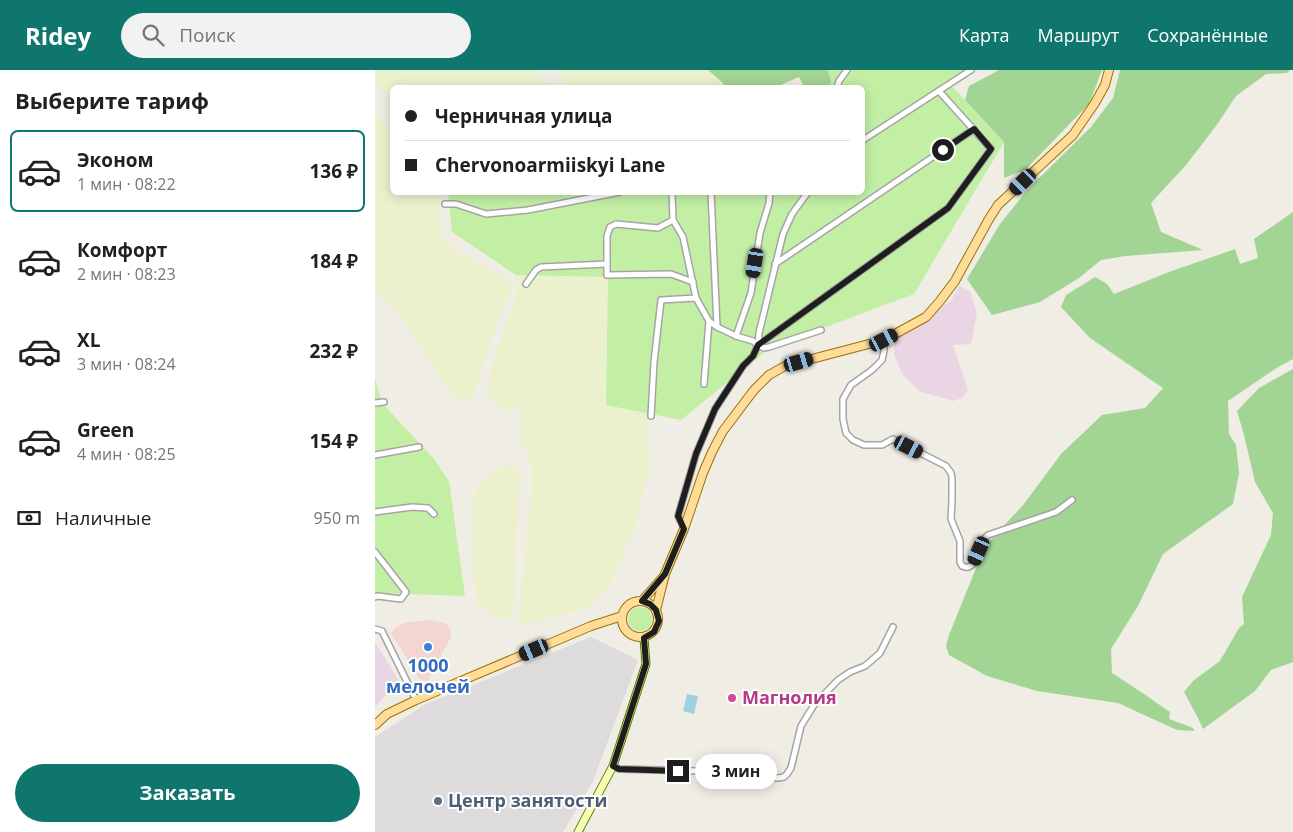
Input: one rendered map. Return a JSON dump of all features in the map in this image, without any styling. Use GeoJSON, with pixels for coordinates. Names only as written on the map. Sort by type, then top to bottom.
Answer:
{"type":"FeatureCollection","features":[{"type":"Feature","properties":{"kind":"main road"},"geometry":{"type":"LineString","coordinates":[[656,610],[650,604],[642,601],[633,602],[626,608],[622,616],[623,628],[632,636],[644,638],[654,632],[659,621],[656,610],[665,574],[684,529],[703,473],[723,431],[754,390],[769,375],[785,366],[884,340],[926,317],[955,281],[989,219],[999,205],[1073,135],[1105,85],[1109,70]]}},
{"type":"Feature","properties":{"kind":"main road"},"geometry":{"type":"LineString","coordinates":[[642,601],[665,574]]}},
{"type":"Feature","properties":{"kind":"main road"},"geometry":{"type":"LineString","coordinates":[[375,726],[387,714],[415,700],[591,626],[622,616]]}},
{"type":"Feature","properties":{"kind":"main road"},"geometry":{"type":"LineString","coordinates":[[578,832],[613,766],[646,664],[644,638]]}},
{"type":"Feature","properties":{"kind":"street"},"geometry":{"type":"LineString","coordinates":[[838,85],[847,70]]}},
{"type":"Feature","properties":{"kind":"street"},"geometry":{"type":"LineString","coordinates":[[865,139],[971,70]]}},
{"type":"Feature","properties":{"kind":"street"},"geometry":{"type":"LineString","coordinates":[[758,345],[948,208],[991,149],[939,91]]}},
{"type":"Feature","properties":{"kind":"street"},"geometry":{"type":"LineString","coordinates":[[775,264],[974,129]]}},
{"type":"Feature","properties":{"kind":"street"},"geometry":{"type":"LineString","coordinates":[[445,204],[456,204],[486,214],[528,210],[605,195]]}},
{"type":"Feature","properties":{"kind":"street"},"geometry":{"type":"LineString","coordinates":[[672,195],[673,220],[683,237],[696,298],[709,321],[717,327],[736,336],[753,341],[764,348],[821,330]]}},
{"type":"Feature","properties":{"kind":"street"},"geometry":{"type":"LineString","coordinates":[[711,195],[717,327]]}},
{"type":"Feature","properties":{"kind":"street"},"geometry":{"type":"LineString","coordinates":[[736,336],[751,292],[760,233],[770,195]]}},
{"type":"Feature","properties":{"kind":"street"},"geometry":{"type":"LineString","coordinates":[[684,529],[678,516],[696,454],[715,409],[743,366],[753,356],[758,345],[759,333],[783,234],[792,214],[806,195]]}},
{"type":"Feature","properties":{"kind":"street"},"geometry":{"type":"LineString","coordinates":[[673,220],[659,228],[616,224],[610,227],[607,236],[607,275],[671,274],[693,282]]}},
{"type":"Feature","properties":{"kind":"street"},"geometry":{"type":"LineString","coordinates":[[526,284],[536,270],[541,268],[607,264]]}},
{"type":"Feature","properties":{"kind":"street"},"geometry":{"type":"LineString","coordinates":[[651,416],[654,362],[661,300],[696,298]]}},
{"type":"Feature","properties":{"kind":"street"},"geometry":{"type":"LineString","coordinates":[[704,384],[709,321]]}},
{"type":"Feature","properties":{"kind":"street"},"geometry":{"type":"LineString","coordinates":[[884,340],[882,360],[872,370],[851,385],[843,399],[843,419],[846,433],[853,440],[863,445],[882,445],[893,439],[946,466],[952,478],[951,519],[960,542],[962,566],[970,567],[973,564],[988,535],[1056,512],[1072,500]]}},
{"type":"Feature","properties":{"kind":"street"},"geometry":{"type":"LineString","coordinates":[[375,403],[384,402]]}},
{"type":"Feature","properties":{"kind":"street"},"geometry":{"type":"LineString","coordinates":[[375,455],[419,447]]}},
{"type":"Feature","properties":{"kind":"street"},"geometry":{"type":"LineString","coordinates":[[375,512],[412,507],[428,508],[434,514]]}},
{"type":"Feature","properties":{"kind":"street"},"geometry":{"type":"LineString","coordinates":[[375,552],[406,592],[401,599],[375,597]]}},
{"type":"Feature","properties":{"kind":"street"},"geometry":{"type":"LineString","coordinates":[[613,766],[619,769],[698,771],[784,777],[791,768],[801,726],[814,705],[838,680],[850,672],[865,666],[880,653],[893,627]]}},
{"type":"Feature","properties":{"kind":"street"},"geometry":{"type":"LineString","coordinates":[[375,629],[382,631],[415,700]]}},
{"type":"Feature","properties":{"kind":"shaded area"},"geometry":{"type":"Polygon","coordinates":[[[959,286],[970,291],[977,314],[971,344],[953,345],[968,390],[962,398],[953,401],[919,391],[903,375],[894,355],[895,336],[951,301],[959,286]]]}},
{"type":"Feature","properties":{"kind":"shaded area"},"geometry":{"type":"Polygon","coordinates":[[[428,620],[447,624],[451,631],[451,637],[427,682],[418,677],[391,633],[396,627],[405,623],[428,620]]]}},
{"type":"Feature","properties":{"kind":"shaded area"},"geometry":{"type":"Polygon","coordinates":[[[591,637],[638,660],[593,781],[563,832],[375,832],[375,737],[426,704],[591,637]]]}},
{"type":"Feature","properties":{"kind":"shaded area"},"geometry":{"type":"Polygon","coordinates":[[[375,642],[399,681],[375,707],[375,642]]]}},
{"type":"Feature","properties":{"kind":"green space"},"geometry":{"type":"Polygon","coordinates":[[[375,70],[535,70],[546,85],[390,85],[390,96],[375,82],[375,70]]]}},
{"type":"Feature","properties":{"kind":"green space"},"geometry":{"type":"Polygon","coordinates":[[[560,70],[708,70],[722,82],[723,85],[566,85],[560,70]]]}},
{"type":"Feature","properties":{"kind":"green space"},"geometry":{"type":"Polygon","coordinates":[[[708,70],[828,70],[831,83],[830,85],[803,85],[799,77],[781,85],[724,85],[708,70]]]}},
{"type":"Feature","properties":{"kind":"green space"},"geometry":{"type":"Polygon","coordinates":[[[828,70],[966,70],[948,82],[1004,142],[914,294],[770,348],[681,420],[606,405],[608,277],[516,275],[452,232],[448,195],[865,195],[865,85],[829,85],[828,70]]]}},
{"type":"Feature","properties":{"kind":"green space"},"geometry":{"type":"Polygon","coordinates":[[[999,70],[1102,70],[1089,104],[1025,170],[1004,178],[1004,142],[965,100],[969,86],[999,70]]]}},
{"type":"Feature","properties":{"kind":"green space"},"geometry":{"type":"Polygon","coordinates":[[[1120,70],[1290,70],[1287,73],[1266,74],[1236,96],[1186,165],[1151,203],[1161,232],[1203,250],[1125,256],[1101,260],[1079,278],[1040,302],[992,315],[967,279],[1000,224],[1028,189],[1091,127],[1113,98],[1120,70]]]}},
{"type":"Feature","properties":{"kind":"green space"},"geometry":{"type":"Polygon","coordinates":[[[375,111],[390,129],[390,195],[439,195],[441,234],[453,250],[514,282],[488,349],[473,398],[463,399],[452,395],[401,317],[375,287],[375,111]]]}},
{"type":"Feature","properties":{"kind":"green space"},"geometry":{"type":"Polygon","coordinates":[[[1293,212],[1293,359],[1228,401],[1229,434],[1236,445],[1239,473],[1233,504],[1163,554],[1138,606],[1111,649],[1112,673],[1170,712],[1169,719],[1193,728],[1194,731],[1177,730],[1118,703],[1037,691],[987,676],[949,655],[946,646],[949,635],[985,546],[1024,504],[1061,454],[1102,415],[1145,408],[1163,388],[1090,338],[1061,307],[1066,295],[1095,277],[1107,284],[1114,294],[1235,249],[1240,264],[1258,258],[1254,239],[1293,212]]]}},
{"type":"Feature","properties":{"kind":"green space"},"geometry":{"type":"Polygon","coordinates":[[[516,275],[608,277],[606,405],[649,414],[647,446],[650,467],[634,529],[608,589],[587,608],[519,626],[533,478],[531,464],[519,437],[520,421],[524,408],[504,411],[487,395],[494,356],[517,296],[516,275]]]}},
{"type":"Feature","properties":{"kind":"green space"},"geometry":{"type":"Polygon","coordinates":[[[1293,369],[1293,662],[1271,670],[1255,691],[1203,729],[1184,692],[1193,681],[1220,661],[1239,628],[1244,624],[1242,597],[1271,535],[1273,513],[1255,482],[1237,411],[1259,388],[1293,369]]]}},
{"type":"Feature","properties":{"kind":"green space"},"geometry":{"type":"Polygon","coordinates":[[[375,379],[382,403],[433,458],[449,481],[465,596],[375,594],[375,379]]]}},
{"type":"Feature","properties":{"kind":"green space"},"geometry":{"type":"Polygon","coordinates":[[[502,466],[517,467],[520,475],[515,548],[515,596],[513,616],[510,619],[494,619],[478,602],[473,572],[472,501],[480,484],[502,466]]]}},
{"type":"Feature","properties":{"kind":"green space"},"geometry":{"type":"Polygon","coordinates":[[[640,607],[649,610],[652,619],[649,628],[640,631],[631,628],[628,619],[631,610],[640,607]]]}},
{"type":"Feature","properties":{"kind":"water"},"geometry":{"type":"Polygon","coordinates":[[[687,694],[698,696],[694,714],[683,711],[687,694]]]}},
{"type":"Feature","properties":{"kind":"place","name":"1000 мелочей"},"geometry":{"type":"Point","coordinates":[428,647]}},
{"type":"Feature","properties":{"kind":"place","name":"Магнолия"},"geometry":{"type":"Point","coordinates":[732,698]}},
{"type":"Feature","properties":{"kind":"place","name":"Центр занятости"},"geometry":{"type":"Point","coordinates":[438,801]}},
{"type":"Feature","properties":{"kind":"route"},"geometry":{"type":"LineString","coordinates":[[678,771],[619,769],[613,766],[646,664],[644,638],[654,632],[659,621],[656,610],[650,604],[642,601],[665,574],[684,529],[678,516],[696,454],[715,409],[743,366],[753,356],[758,345],[948,208],[991,149],[974,129],[943,150]]}}]}
